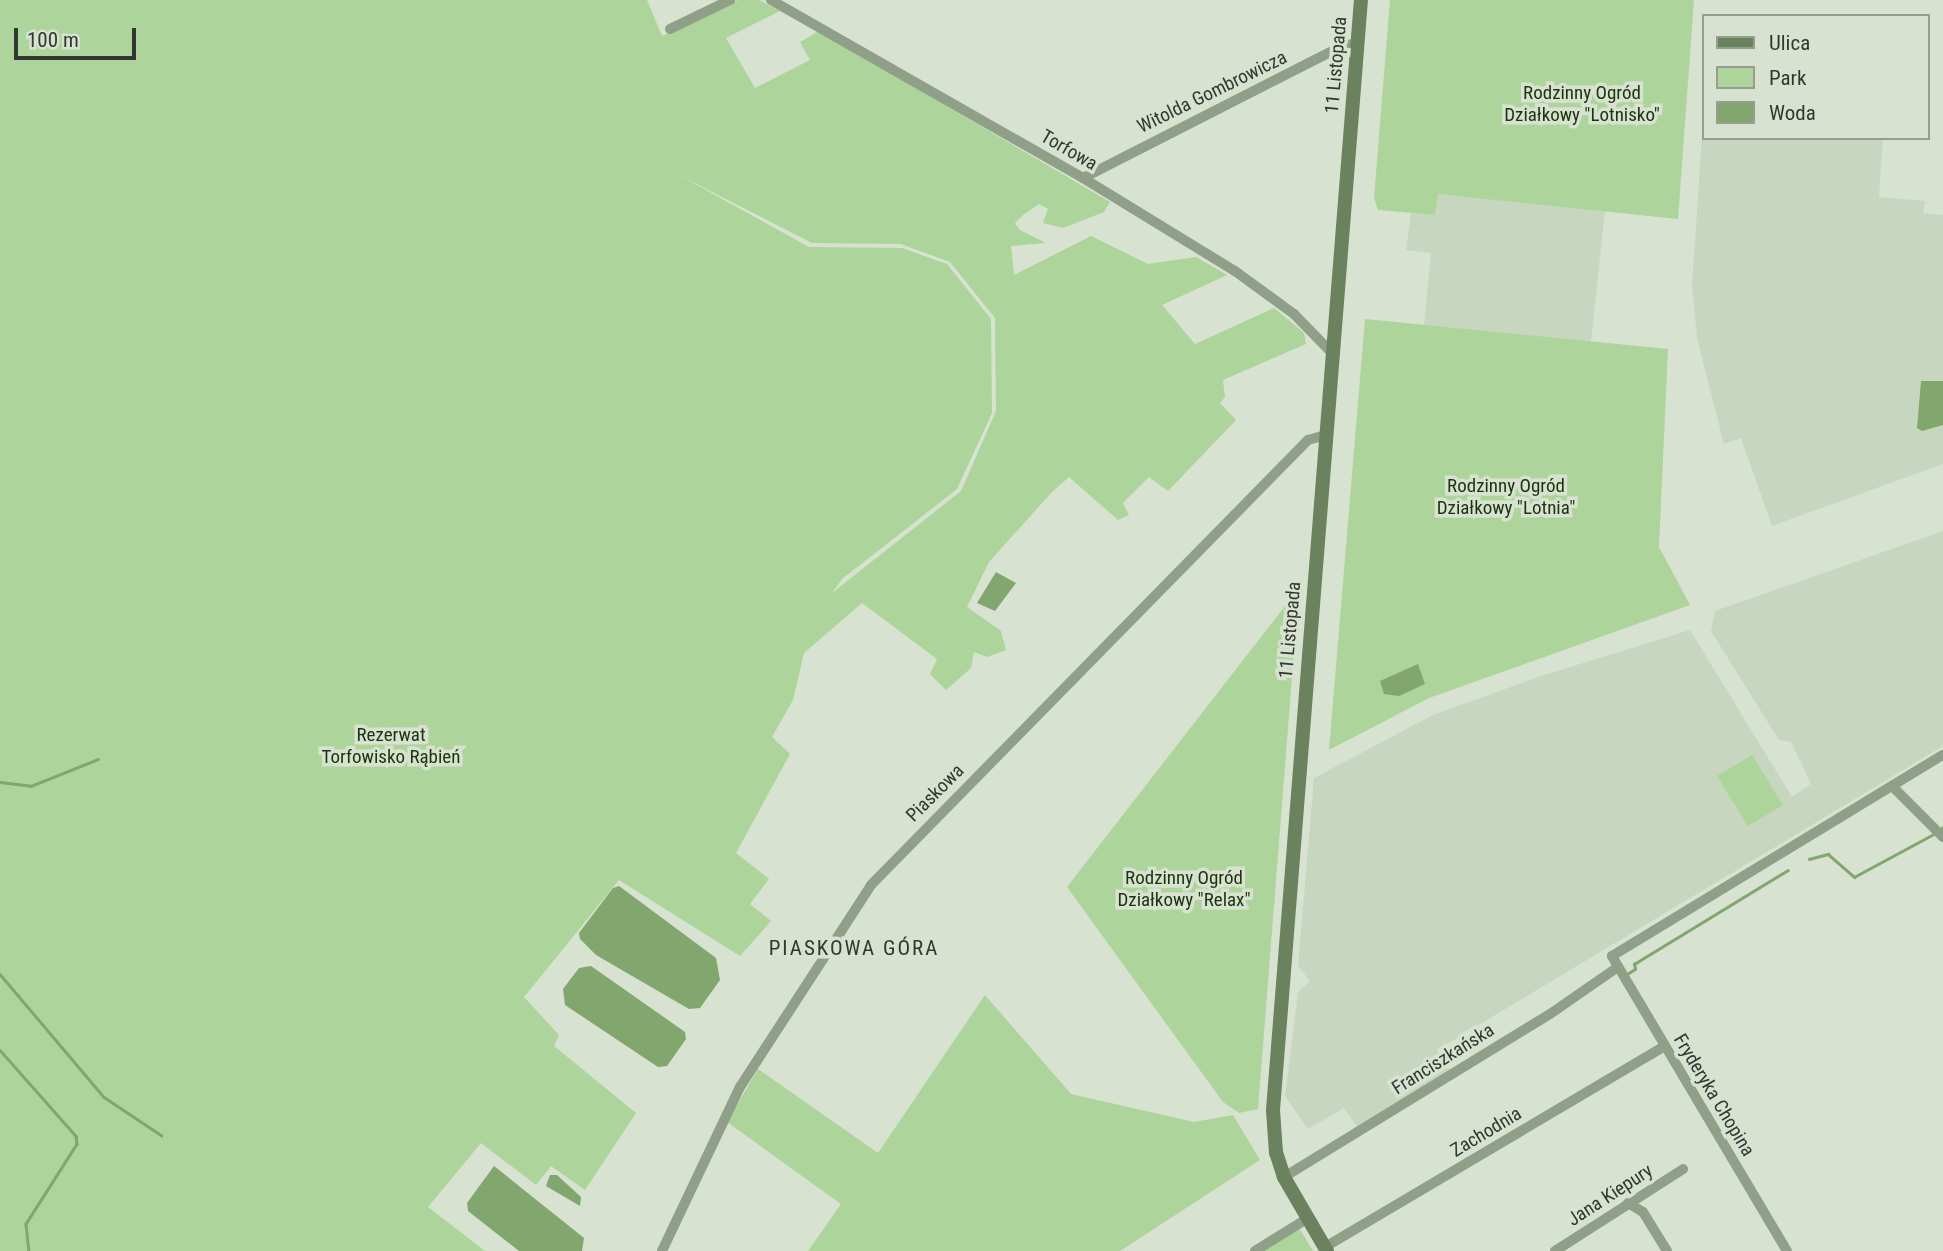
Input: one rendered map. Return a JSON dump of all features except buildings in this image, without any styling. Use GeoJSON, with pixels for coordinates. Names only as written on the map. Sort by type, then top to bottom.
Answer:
{"type":"FeatureCollection","features":[{"type":"Feature","properties":{"kind":"street"},"geometry":{"type":"LineString","coordinates":[[670,29],[730,0]]}},
{"type":"Feature","properties":{"kind":"street","name":"Torfowa"},"geometry":{"type":"LineString","coordinates":[[771,0],[1083,178],[1263,290],[1332,353]]}},
{"type":"Feature","properties":{"kind":"street","name":"11 Listopada"},"geometry":{"type":"LineString","coordinates":[[1326,1249],[1284,1177],[1276,1153],[1273,1110],[1361,0]]}},
{"type":"Feature","properties":{"kind":"street","name":"Witolda Gombrowicza"},"geometry":{"type":"LineString","coordinates":[[1083,178],[1344,45],[1357,44]]}},
{"type":"Feature","properties":{"kind":"street","name":"Piaskowa"},"geometry":{"type":"LineString","coordinates":[[662,1251],[746,1079],[871,885],[1308,440],[1326,435]]}},
{"type":"Feature","properties":{"kind":"street"},"geometry":{"type":"LineString","coordinates":[[1943,755],[1893,787],[1943,837]]}},
{"type":"Feature","properties":{"kind":"street","name":"Fryderyka Chopina"},"geometry":{"type":"LineString","coordinates":[[1787,1251],[1612,956],[1893,787]]}},
{"type":"Feature","properties":{"kind":"street","name":"Franciszkańska"},"geometry":{"type":"LineString","coordinates":[[1284,1177],[1550,1014],[1618,967]]}},
{"type":"Feature","properties":{"kind":"street","name":"Zachodnia"},"geometry":{"type":"LineString","coordinates":[[1326,1249],[1665,1046]]}},
{"type":"Feature","properties":{"kind":"street","name":"Jana Kiepury"},"geometry":{"type":"LineString","coordinates":[[1555,1251],[1683,1169]]}},
{"type":"Feature","properties":{"kind":"street"},"geometry":{"type":"LineString","coordinates":[[1628,1203],[1643,1212],[1667,1251]]}},
{"type":"Feature","properties":{"kind":"street"},"geometry":{"type":"LineString","coordinates":[[1255,1251],[1308,1218]]}},
{"type":"Feature","properties":{"kind":"shaded area"},"geometry":{"type":"Polygon","coordinates":[[[1702,136],[1702,140],[1883,140],[1879,197],[1925,201],[1923,213],[1943,215],[1943,464],[1772,526],[1741,438],[1724,444],[1697,338],[1692,286],[1702,136]]]}},
{"type":"Feature","properties":{"kind":"shaded area"},"geometry":{"type":"Polygon","coordinates":[[[1437,194],[1605,210],[1591,342],[1424,325],[1431,253],[1406,250],[1411,213],[1435,215],[1437,194]]]}},
{"type":"Feature","properties":{"kind":"shaded area"},"geometry":{"type":"Polygon","coordinates":[[[1943,531],[1943,746],[1437,1050],[1450,1071],[1358,1128],[1344,1108],[1308,1129],[1285,1096],[1298,992],[1310,981],[1298,966],[1314,778],[1433,715],[1541,676],[1690,630],[1792,797],[1811,784],[1791,742],[1779,740],[1711,631],[1715,611],[1943,531]]]}},
{"type":"Feature","properties":{"kind":"green space","name":"Rezerwat Torfowisko Rąbień"},"geometry":{"type":"Polygon","coordinates":[[[0,0],[647,0],[662,36],[738,0],[759,0],[780,11],[726,38],[755,88],[810,60],[800,42],[819,31],[1110,202],[1104,212],[1063,228],[1043,223],[1048,209],[1039,204],[1023,215],[1015,223],[1020,230],[1046,243],[1011,246],[1014,275],[1091,236],[1148,264],[1196,257],[1227,275],[1162,305],[1195,344],[1274,308],[1304,333],[1306,344],[1223,380],[1225,397],[1220,403],[1236,420],[1168,491],[1149,477],[1123,503],[1129,515],[1118,520],[1069,477],[1052,492],[989,562],[967,607],[1001,631],[1006,650],[987,657],[974,652],[971,668],[946,690],[930,674],[937,659],[862,603],[804,653],[793,700],[772,737],[790,754],[736,853],[769,879],[750,904],[771,921],[740,956],[619,880],[524,997],[559,1035],[554,1046],[636,1113],[585,1190],[551,1166],[536,1185],[481,1143],[428,1207],[485,1251],[0,1251],[0,0]],[[677,174],[809,247],[902,248],[947,264],[991,319],[992,413],[957,489],[842,579],[832,593],[961,491],[996,411],[995,318],[950,262],[901,244],[812,243],[677,174]]]}},
{"type":"Feature","properties":{"kind":"green space","name":"Rodzinny Ogród Działkowy \"Lotnisko\""},"geometry":{"type":"Polygon","coordinates":[[[1390,0],[1694,0],[1678,219],[1438,194],[1435,215],[1378,210],[1374,198],[1390,0]]]}},
{"type":"Feature","properties":{"kind":"green space","name":"Rodzinny Ogród Działkowy \"Lotnia\""},"geometry":{"type":"Polygon","coordinates":[[[1365,319],[1668,349],[1659,547],[1690,605],[1429,698],[1329,750],[1365,319]]]}},
{"type":"Feature","properties":{"kind":"green space","name":"Rodzinny Ogród Działkowy \"Relax\""},"geometry":{"type":"Polygon","coordinates":[[[1299,588],[1258,1109],[1239,1113],[1223,1102],[1067,887],[1299,588]]]}},
{"type":"Feature","properties":{"kind":"green space"},"geometry":{"type":"Polygon","coordinates":[[[1752,755],[1783,805],[1748,826],[1717,776],[1752,755]]]}},
{"type":"Feature","properties":{"kind":"green space"},"geometry":{"type":"Polygon","coordinates":[[[985,995],[1071,1094],[1194,1122],[1233,1115],[1260,1160],[1120,1251],[808,1251],[841,1204],[727,1122],[758,1069],[878,1153],[985,995]]]}},
{"type":"Feature","properties":{"kind":"green space"},"geometry":{"type":"Polygon","coordinates":[[[1299,1228],[1313,1251],[1262,1251],[1299,1228]]]}},
{"type":"Feature","properties":{"kind":"water"},"geometry":{"type":"Polygon","coordinates":[[[1921,381],[1943,381],[1943,425],[1922,431],[1917,428],[1921,381]]]}},
{"type":"Feature","properties":{"kind":"water"},"geometry":{"type":"Polygon","coordinates":[[[996,572],[1016,583],[995,611],[977,603],[996,572]]]}},
{"type":"Feature","properties":{"kind":"water"},"geometry":{"type":"Polygon","coordinates":[[[1418,664],[1425,684],[1399,696],[1384,694],[1380,681],[1418,664]]]}},
{"type":"Feature","properties":{"kind":"water"},"geometry":{"type":"Polygon","coordinates":[[[619,886],[716,958],[720,980],[700,1008],[689,1009],[596,955],[580,939],[579,933],[613,888],[619,886]]]}},
{"type":"Feature","properties":{"kind":"water"},"geometry":{"type":"Polygon","coordinates":[[[591,966],[685,1032],[686,1039],[667,1066],[658,1067],[565,1005],[563,989],[579,968],[591,966]]]}},
{"type":"Feature","properties":{"kind":"water"},"geometry":{"type":"Polygon","coordinates":[[[494,1166],[584,1238],[582,1251],[519,1251],[468,1211],[467,1203],[494,1166]]]}},
{"type":"Feature","properties":{"kind":"water"},"geometry":{"type":"Polygon","coordinates":[[[550,1175],[557,1175],[581,1197],[580,1206],[546,1186],[550,1175]]]}},
{"type":"Feature","properties":{"kind":"waterway"},"geometry":{"type":"LineString","coordinates":[[0,782],[31,786],[98,759]]}},
{"type":"Feature","properties":{"kind":"waterway"},"geometry":{"type":"LineString","coordinates":[[1809,859],[1828,854],[1854,877],[1932,835]]}},
{"type":"Feature","properties":{"kind":"waterway"},"geometry":{"type":"LineString","coordinates":[[1627,974],[1635,969],[1634,964],[1788,870]]}},
{"type":"Feature","properties":{"kind":"waterway"},"geometry":{"type":"LineString","coordinates":[[0,974],[104,1097],[161,1135]]}},
{"type":"Feature","properties":{"kind":"waterway"},"geometry":{"type":"LineString","coordinates":[[0,1050],[76,1136],[77,1144],[26,1224],[29,1251]]}},
{"type":"Feature","properties":{"kind":"district","name":"PIASKOWA GÓRA"},"geometry":{"type":"Point","coordinates":[854,948]}}]}
